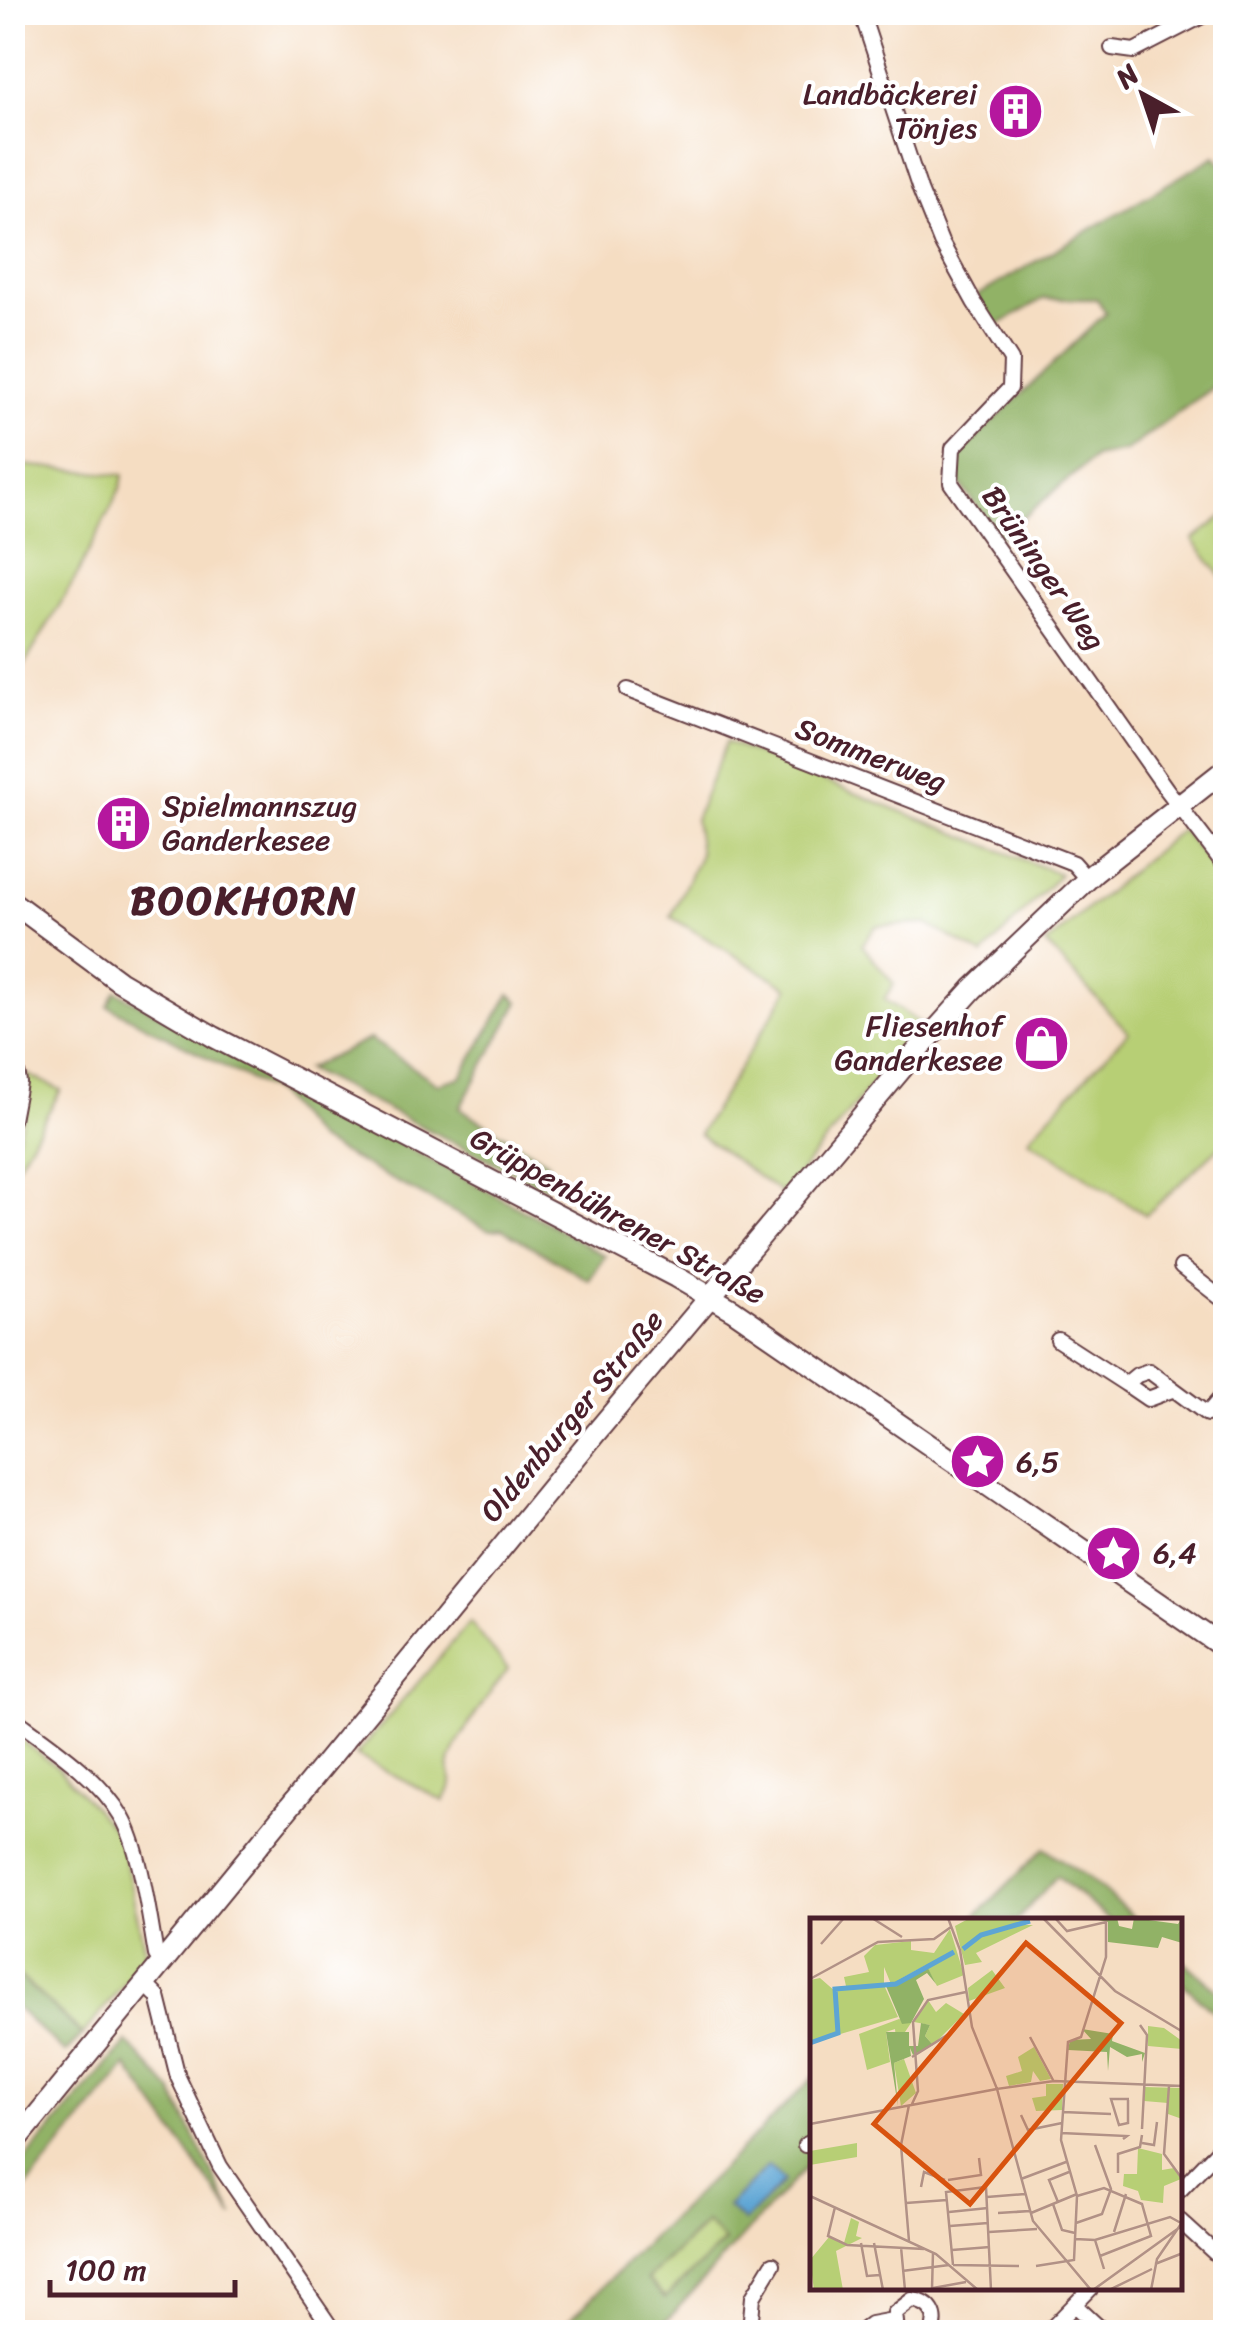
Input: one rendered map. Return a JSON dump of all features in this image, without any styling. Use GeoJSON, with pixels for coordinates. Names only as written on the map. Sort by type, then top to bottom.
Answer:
{"type":"FeatureCollection","features":[{"type":"Feature","properties":{"kind":"street","name":"Brüninger Weg"},"geometry":{"type":"LineString","coordinates":[[862,12],[941,242],[1012,360],[1010,388],[953,448],[951,482],[1167,790],[1226,867]]}},
{"type":"Feature","properties":{"kind":"street"},"geometry":{"type":"LineString","coordinates":[[1112,48],[1134,50],[1210,12]]}},
{"type":"Feature","properties":{"kind":"street","name":"Sommerweg"},"geometry":{"type":"LineString","coordinates":[[628,690],[1074,863],[1087,880]]}},
{"type":"Feature","properties":{"kind":"street","name":"Oldenburger Straße"},"geometry":{"type":"LineString","coordinates":[[12,2146],[846,1132],[972,989],[1087,880],[1226,769]]}},
{"type":"Feature","properties":{"kind":"street","name":"Grüppenbührener Straße"},"geometry":{"type":"LineString","coordinates":[[12,902],[119,981],[214,1037],[710,1296],[1226,1649]]}},
{"type":"Feature","properties":{"kind":"street"},"geometry":{"type":"LineString","coordinates":[[12,1042],[19,1083],[12,1120]]}},
{"type":"Feature","properties":{"kind":"street"},"geometry":{"type":"LineString","coordinates":[[1181,1267],[1226,1302]]}},
{"type":"Feature","properties":{"kind":"street"},"geometry":{"type":"LineString","coordinates":[[1058,1340],[1148,1399],[1172,1390]]}},
{"type":"Feature","properties":{"kind":"street"},"geometry":{"type":"LineString","coordinates":[[1126,1384],[1149,1370],[1208,1414],[1226,1392]]}},
{"type":"Feature","properties":{"kind":"street"},"geometry":{"type":"LineString","coordinates":[[12,1716],[75,1766],[121,1815],[130,1834],[156,1954],[162,1961]]}},
{"type":"Feature","properties":{"kind":"street"},"geometry":{"type":"LineString","coordinates":[[144,1983],[158,1997],[178,2077],[213,2152],[334,2332]]}},
{"type":"Feature","properties":{"kind":"street"},"geometry":{"type":"LineString","coordinates":[[1183,2187],[1226,2142]]}},
{"type":"Feature","properties":{"kind":"street"},"geometry":{"type":"LineString","coordinates":[[1183,2224],[1226,2263]]}},
{"type":"Feature","properties":{"kind":"street"},"geometry":{"type":"LineString","coordinates":[[752,2332],[753,2297],[773,2264]]}},
{"type":"Feature","properties":{"kind":"street"},"geometry":{"type":"LineString","coordinates":[[1048,2332],[1089,2290]]}},
{"type":"Feature","properties":{"kind":"street"},"geometry":{"type":"LineString","coordinates":[[861,2332],[871,2324],[895,2326],[905,2302],[922,2294],[934,2316],[932,2332]]}},
{"type":"Feature","properties":{"kind":"street"},"geometry":{"type":"LineString","coordinates":[[1075,2305],[1104,2332]]}},
{"type":"Feature","properties":{"kind":"green space"},"geometry":{"type":"Polygon","coordinates":[[[1215,156],[1226,168],[1225,378],[1126,451],[1095,457],[999,538],[957,480],[959,454],[1106,313],[1097,299],[1043,299],[993,328],[977,296],[1215,156]]]}},
{"type":"Feature","properties":{"kind":"green space"},"geometry":{"type":"Polygon","coordinates":[[[13,464],[123,475],[121,487],[75,579],[13,684],[13,464]]]}},
{"type":"Feature","properties":{"kind":"green space"},"geometry":{"type":"Polygon","coordinates":[[[1225,515],[1225,581],[1193,540],[1225,515]]]}},
{"type":"Feature","properties":{"kind":"green space"},"geometry":{"type":"Polygon","coordinates":[[[726,742],[1060,874],[983,955],[927,924],[876,926],[862,945],[894,984],[884,999],[921,1024],[782,1194],[699,1134],[789,988],[671,917],[700,854],[695,819],[726,742]]]}},
{"type":"Feature","properties":{"kind":"green space"},"geometry":{"type":"Polygon","coordinates":[[[1181,829],[1225,883],[1225,1142],[1146,1215],[1028,1139],[1128,1032],[1046,944],[1181,829]]]}},
{"type":"Feature","properties":{"kind":"green space"},"geometry":{"type":"Polygon","coordinates":[[[116,991],[605,1256],[589,1280],[502,1229],[488,1230],[317,1140],[277,1094],[108,1006],[116,991]]]}},
{"type":"Feature","properties":{"kind":"green space"},"geometry":{"type":"Polygon","coordinates":[[[510,994],[519,1002],[460,1108],[548,1162],[546,1188],[306,1069],[370,1039],[438,1084],[461,1077],[510,994]]]}},
{"type":"Feature","properties":{"kind":"green space"},"geometry":{"type":"Polygon","coordinates":[[[26,1074],[61,1090],[13,1173],[13,1153],[25,1110],[26,1074]]]}},
{"type":"Feature","properties":{"kind":"green space"},"geometry":{"type":"Polygon","coordinates":[[[470,1622],[508,1669],[475,1714],[453,1754],[451,1784],[444,1801],[356,1755],[470,1622]]]}},
{"type":"Feature","properties":{"kind":"green space"},"geometry":{"type":"Polygon","coordinates":[[[12,1734],[55,1765],[120,1837],[146,1956],[83,2035],[13,1970],[12,1734]]]}},
{"type":"Feature","properties":{"kind":"green space"},"geometry":{"type":"Polygon","coordinates":[[[1044,1848],[1090,1879],[1135,1918],[1107,1918],[1057,1876],[1019,1918],[974,1918],[1044,1848]]]}},
{"type":"Feature","properties":{"kind":"green space"},"geometry":{"type":"Polygon","coordinates":[[[1183,1961],[1225,1997],[1225,2022],[1183,1984],[1183,1961]]]}},
{"type":"Feature","properties":{"kind":"green space"},"geometry":{"type":"Polygon","coordinates":[[[12,1970],[83,2035],[65,2053],[13,2005],[12,1970]]]}},
{"type":"Feature","properties":{"kind":"green space"},"geometry":{"type":"Polygon","coordinates":[[[127,2042],[172,2091],[234,2217],[127,2066],[13,2204],[13,2174],[127,2042]]]}},
{"type":"Feature","properties":{"kind":"green space"},"geometry":{"type":"Polygon","coordinates":[[[810,2081],[810,2162],[656,2332],[557,2332],[810,2081]],[[706,2223],[647,2279],[665,2298],[725,2242],[706,2223]]]}},
{"type":"Feature","properties":{"kind":"green space"},"geometry":{"type":"Polygon","coordinates":[[[707,2223],[725,2242],[665,2298],[647,2279],[707,2223]]]}},
{"type":"Feature","properties":{"kind":"water"},"geometry":{"type":"Polygon","coordinates":[[[768,2166],[784,2181],[744,2222],[727,2207],[768,2166]]]}},
{"type":"Feature","properties":{"kind":"place","name":"Landbäckerei Tönjes"},"geometry":{"type":"Point","coordinates":[1016,111]}},
{"type":"Feature","properties":{"kind":"place","name":"Spielmannszug Ganderkesee"},"geometry":{"type":"Point","coordinates":[123,823]}},
{"type":"Feature","properties":{"kind":"place","name":"Fliesenhof Ganderkesee"},"geometry":{"type":"Point","coordinates":[1042,1043]}},
{"type":"Feature","properties":{"kind":"place","name":"6,5"},"geometry":{"type":"Point","coordinates":[977,1462]}},
{"type":"Feature","properties":{"kind":"place","name":"6,4"},"geometry":{"type":"Point","coordinates":[1114,1553]}},
{"type":"Feature","properties":{"kind":"district","name":"BOOKHORN"},"geometry":{"type":"Point","coordinates":[244,900]}}]}
